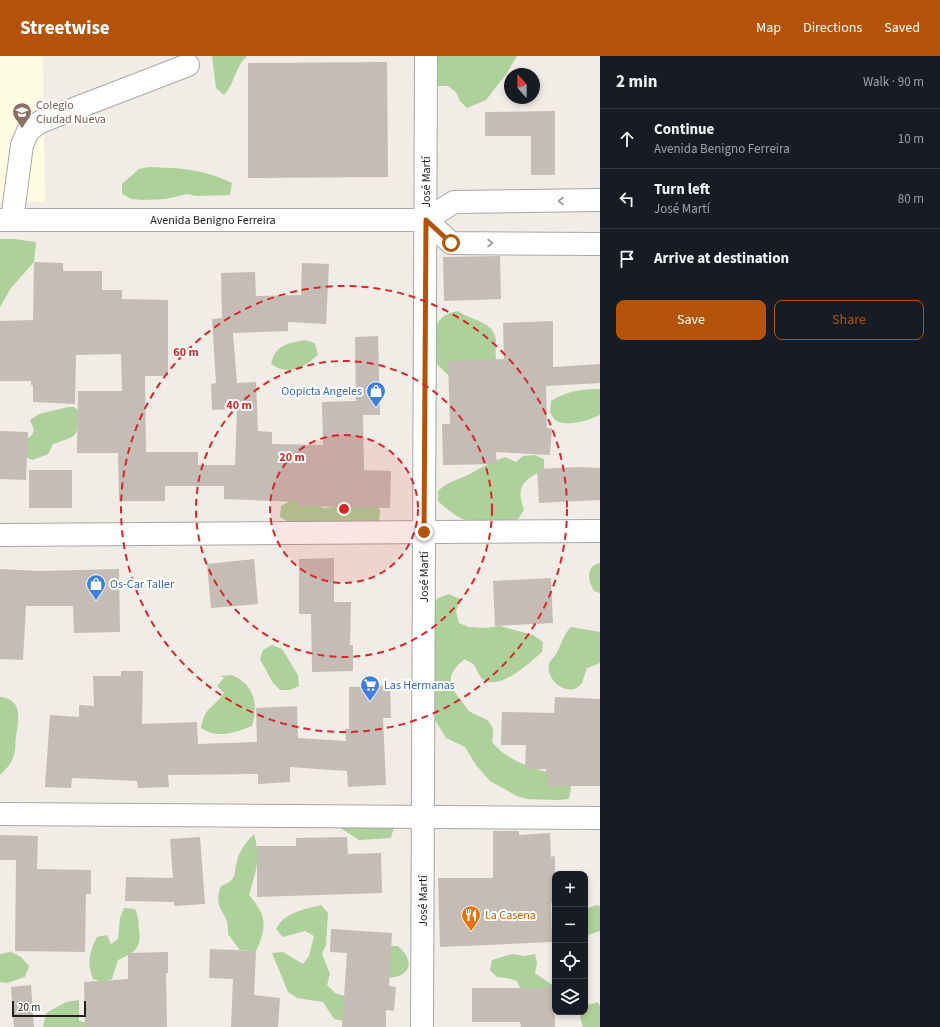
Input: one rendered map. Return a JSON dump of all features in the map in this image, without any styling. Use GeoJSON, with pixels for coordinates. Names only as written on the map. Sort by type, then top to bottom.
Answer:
{"type":"FeatureCollection","features":[{"type":"Feature","properties":{"kind":"street","name":"José Martí"},"geometry":{"type":"LineString","coordinates":[[422,1027],[426,56]]}},
{"type":"Feature","properties":{"kind":"street"},"geometry":{"type":"LineString","coordinates":[[6,220],[22,145],[28,131],[40,122],[188,65]]}},
{"type":"Feature","properties":{"kind":"street"},"geometry":{"type":"LineString","coordinates":[[600,200],[454,202],[426,220],[451,243],[600,244]]}},
{"type":"Feature","properties":{"kind":"street","name":"Avenida Benigno Ferreira"},"geometry":{"type":"LineString","coordinates":[[6,220],[426,220]]}},
{"type":"Feature","properties":{"kind":"street"},"geometry":{"type":"LineString","coordinates":[[0,534],[600,531]]}},
{"type":"Feature","properties":{"kind":"street"},"geometry":{"type":"LineString","coordinates":[[0,814],[600,818]]}},
{"type":"Feature","properties":{"kind":"shaded area","name":"Colegio Ciudad Nueva"},"geometry":{"type":"Polygon","coordinates":[[[0,56],[43,56],[45,202],[0,201],[0,56]]]}},
{"type":"Feature","properties":{"kind":"green space"},"geometry":{"type":"Polygon","coordinates":[[[212,56],[247,56],[240,65],[231,85],[224,95],[216,88],[212,56]]]}},
{"type":"Feature","properties":{"kind":"green space"},"geometry":{"type":"Polygon","coordinates":[[[428,56],[517,56],[510,68],[504,68],[504,77],[486,100],[467,108],[460,101],[456,92],[448,86],[427,86],[428,56]]]}},
{"type":"Feature","properties":{"kind":"green space"},"geometry":{"type":"Polygon","coordinates":[[[149,167],[191,170],[221,178],[232,183],[230,195],[197,196],[187,194],[166,199],[144,200],[132,199],[122,194],[122,184],[139,169],[149,167]]]}},
{"type":"Feature","properties":{"kind":"green space"},"geometry":{"type":"Polygon","coordinates":[[[0,239],[36,242],[34,262],[11,288],[0,307],[0,239]]]}},
{"type":"Feature","properties":{"kind":"green space"},"geometry":{"type":"Polygon","coordinates":[[[458,311],[487,325],[495,334],[496,360],[452,379],[436,363],[435,330],[442,318],[448,314],[458,311]]]}},
{"type":"Feature","properties":{"kind":"green space"},"geometry":{"type":"Polygon","coordinates":[[[304,340],[315,343],[318,355],[307,364],[290,370],[278,368],[271,364],[276,352],[283,346],[304,340]]]}},
{"type":"Feature","properties":{"kind":"green space"},"geometry":{"type":"Polygon","coordinates":[[[587,389],[600,389],[600,415],[584,421],[565,423],[555,420],[550,412],[551,401],[563,395],[587,389]]]}},
{"type":"Feature","properties":{"kind":"green space"},"geometry":{"type":"Polygon","coordinates":[[[74,407],[78,410],[78,426],[75,434],[72,437],[53,444],[48,454],[33,460],[27,458],[27,439],[32,435],[34,430],[30,420],[39,414],[74,407]]]}},
{"type":"Feature","properties":{"kind":"green space"},"geometry":{"type":"Polygon","coordinates":[[[534,455],[544,459],[544,469],[523,484],[521,489],[521,501],[524,510],[518,519],[495,524],[475,523],[457,516],[438,501],[438,491],[449,483],[505,457],[516,462],[523,456],[534,455]]]}},
{"type":"Feature","properties":{"kind":"green space"},"geometry":{"type":"Polygon","coordinates":[[[290,501],[311,501],[323,508],[378,503],[380,512],[379,523],[329,527],[310,522],[299,525],[290,523],[280,517],[281,506],[290,501]]]}},
{"type":"Feature","properties":{"kind":"green space"},"geometry":{"type":"Polygon","coordinates":[[[600,563],[600,593],[594,591],[590,583],[589,574],[592,567],[600,563]]]}},
{"type":"Feature","properties":{"kind":"green space"},"geometry":{"type":"Polygon","coordinates":[[[449,594],[460,599],[456,611],[459,623],[469,627],[485,628],[500,626],[533,635],[543,642],[542,652],[516,673],[501,681],[493,682],[483,680],[473,664],[465,659],[454,670],[451,675],[451,681],[454,691],[468,710],[490,723],[493,731],[492,742],[499,750],[527,766],[569,778],[571,788],[569,799],[527,799],[517,796],[490,781],[476,765],[465,747],[446,738],[435,720],[427,712],[432,607],[438,598],[449,594]]]}},
{"type":"Feature","properties":{"kind":"green space"},"geometry":{"type":"Polygon","coordinates":[[[571,627],[600,632],[600,663],[587,668],[582,683],[575,689],[564,688],[556,683],[552,679],[549,669],[549,664],[558,650],[564,636],[571,627]]]}},
{"type":"Feature","properties":{"kind":"green space"},"geometry":{"type":"Polygon","coordinates":[[[272,645],[282,649],[298,675],[299,686],[290,690],[280,690],[273,683],[260,659],[263,650],[272,645]]]}},
{"type":"Feature","properties":{"kind":"green space"},"geometry":{"type":"Polygon","coordinates":[[[232,675],[250,689],[253,696],[255,710],[252,726],[226,734],[213,733],[201,728],[207,711],[224,693],[217,686],[224,678],[221,676],[232,675]]]}},
{"type":"Feature","properties":{"kind":"green space"},"geometry":{"type":"Polygon","coordinates":[[[0,697],[13,702],[16,706],[18,711],[18,723],[14,755],[9,765],[0,775],[0,697]]]}},
{"type":"Feature","properties":{"kind":"green space"},"geometry":{"type":"Polygon","coordinates":[[[331,822],[394,827],[391,838],[359,840],[331,822]]]}},
{"type":"Feature","properties":{"kind":"green space"},"geometry":{"type":"Polygon","coordinates":[[[254,834],[257,851],[257,865],[249,895],[259,909],[263,922],[262,935],[256,951],[240,950],[228,934],[228,926],[219,906],[218,900],[221,886],[230,881],[234,876],[241,850],[254,834]]]}},
{"type":"Feature","properties":{"kind":"green space"},"geometry":{"type":"Polygon","coordinates":[[[321,905],[328,913],[326,945],[322,954],[330,974],[327,985],[335,993],[345,996],[344,1021],[334,1019],[323,1002],[297,998],[288,992],[272,953],[283,952],[303,964],[309,956],[314,936],[305,931],[283,937],[276,929],[289,915],[321,905]]]}},
{"type":"Feature","properties":{"kind":"green space"},"geometry":{"type":"Polygon","coordinates":[[[597,905],[600,906],[600,931],[588,935],[588,908],[597,905]]]}},
{"type":"Feature","properties":{"kind":"green space"},"geometry":{"type":"Polygon","coordinates":[[[124,908],[135,909],[140,936],[138,946],[128,955],[118,960],[112,979],[103,982],[93,979],[90,968],[90,958],[94,942],[97,937],[107,935],[111,944],[118,939],[120,918],[124,908]]]}},
{"type":"Feature","properties":{"kind":"green space"},"geometry":{"type":"Polygon","coordinates":[[[386,946],[398,946],[407,958],[409,964],[408,968],[400,975],[385,978],[386,946]]]}},
{"type":"Feature","properties":{"kind":"green space"},"geometry":{"type":"Polygon","coordinates":[[[11,952],[21,957],[29,966],[25,977],[7,983],[0,982],[0,954],[11,952]]]}},
{"type":"Feature","properties":{"kind":"green space"},"geometry":{"type":"Polygon","coordinates":[[[512,954],[525,956],[535,954],[537,963],[535,973],[552,985],[552,1001],[546,1003],[520,988],[517,981],[497,977],[490,970],[492,960],[512,954]]]}},
{"type":"Feature","properties":{"kind":"green space"},"geometry":{"type":"Polygon","coordinates":[[[79,1000],[79,1021],[107,1027],[43,1027],[46,1013],[66,1002],[79,1000]]]}},
{"type":"Feature","properties":{"kind":"green space"},"geometry":{"type":"Polygon","coordinates":[[[598,1002],[600,1006],[600,1027],[583,1027],[580,1017],[581,1015],[588,1015],[588,1005],[598,1002]]]}},
{"type":"Feature","properties":{"kind":"building"},"geometry":{"type":"Polygon","coordinates":[[[387,62],[388,177],[248,178],[248,63],[387,62]]]}},
{"type":"Feature","properties":{"kind":"building"},"geometry":{"type":"Polygon","coordinates":[[[555,111],[555,175],[531,175],[531,136],[485,136],[485,112],[555,111]]]}},
{"type":"Feature","properties":{"kind":"building"},"geometry":{"type":"Polygon","coordinates":[[[500,256],[501,299],[444,301],[443,257],[500,256]]]}},
{"type":"Feature","properties":{"kind":"building"},"geometry":{"type":"Polygon","coordinates":[[[34,262],[63,263],[63,271],[102,271],[102,290],[122,290],[122,299],[168,300],[168,376],[145,376],[146,452],[198,452],[198,465],[235,465],[237,409],[212,410],[211,384],[216,383],[212,319],[222,318],[221,273],[255,272],[256,296],[301,295],[302,263],[329,264],[326,324],[288,322],[288,331],[233,333],[237,383],[256,382],[258,431],[272,432],[272,444],[323,445],[322,402],[356,401],[355,337],[378,336],[380,415],[363,415],[364,470],[391,471],[390,508],[298,506],[298,502],[224,499],[224,486],[165,486],[165,501],[119,501],[118,453],[77,453],[78,391],[122,391],[121,354],[76,355],[75,404],[33,402],[33,385],[31,385],[31,381],[0,381],[0,321],[33,320],[34,262]]]}},
{"type":"Feature","properties":{"kind":"building"},"geometry":{"type":"Polygon","coordinates":[[[553,321],[553,367],[600,364],[600,383],[546,386],[547,428],[552,428],[550,455],[496,452],[497,464],[443,465],[442,424],[450,424],[448,361],[504,359],[503,323],[553,321]]]}},
{"type":"Feature","properties":{"kind":"building"},"geometry":{"type":"Polygon","coordinates":[[[0,431],[28,432],[26,480],[0,479],[0,431]]]}},
{"type":"Feature","properties":{"kind":"building"},"geometry":{"type":"Polygon","coordinates":[[[578,467],[600,468],[600,500],[539,503],[537,469],[578,467]]]}},
{"type":"Feature","properties":{"kind":"building"},"geometry":{"type":"Polygon","coordinates":[[[29,470],[72,470],[72,508],[29,508],[29,470]]]}},
{"type":"Feature","properties":{"kind":"building"},"geometry":{"type":"Polygon","coordinates":[[[334,558],[334,602],[351,602],[350,645],[353,645],[353,671],[312,672],[311,614],[299,614],[299,559],[334,558]]]}},
{"type":"Feature","properties":{"kind":"building"},"geometry":{"type":"Polygon","coordinates":[[[254,559],[258,604],[211,608],[207,564],[254,559]]]}},
{"type":"Feature","properties":{"kind":"building"},"geometry":{"type":"Polygon","coordinates":[[[0,569],[40,571],[119,569],[120,632],[74,633],[73,606],[26,606],[23,660],[0,659],[0,569]]]}},
{"type":"Feature","properties":{"kind":"building"},"geometry":{"type":"Polygon","coordinates":[[[551,578],[553,623],[495,626],[493,581],[551,578]]]}},
{"type":"Feature","properties":{"kind":"building"},"geometry":{"type":"Polygon","coordinates":[[[121,671],[143,671],[142,724],[197,722],[198,744],[257,742],[256,708],[297,706],[298,738],[346,741],[345,729],[349,729],[349,687],[390,686],[391,718],[383,718],[386,785],[348,787],[347,771],[290,767],[290,782],[258,784],[258,774],[168,775],[169,787],[138,788],[137,781],[72,778],[71,788],[45,787],[50,715],[79,717],[79,705],[94,706],[93,676],[121,676],[121,671]]]}},
{"type":"Feature","properties":{"kind":"building"},"geometry":{"type":"Polygon","coordinates":[[[555,697],[600,699],[600,786],[547,786],[546,769],[525,769],[526,745],[501,745],[502,712],[554,713],[555,697]]]}},
{"type":"Feature","properties":{"kind":"building"},"geometry":{"type":"Polygon","coordinates":[[[493,831],[519,831],[519,835],[550,833],[551,857],[555,856],[555,871],[552,871],[552,942],[440,947],[438,878],[493,878],[493,831]]]}},
{"type":"Feature","properties":{"kind":"building"},"geometry":{"type":"Polygon","coordinates":[[[0,835],[38,836],[37,869],[91,870],[91,894],[86,894],[85,952],[15,951],[16,860],[0,860],[0,835]]]}},
{"type":"Feature","properties":{"kind":"building"},"geometry":{"type":"Polygon","coordinates":[[[200,837],[205,904],[174,906],[174,902],[125,901],[126,877],[173,878],[170,839],[200,837]]]}},
{"type":"Feature","properties":{"kind":"building"},"geometry":{"type":"Polygon","coordinates":[[[347,837],[348,854],[381,853],[382,893],[257,897],[257,846],[296,846],[296,838],[347,837]]]}},
{"type":"Feature","properties":{"kind":"building"},"geometry":{"type":"Polygon","coordinates":[[[331,929],[392,933],[389,986],[396,987],[394,1011],[386,1010],[386,1027],[342,1027],[347,953],[330,952],[331,929]]]}},
{"type":"Feature","properties":{"kind":"building"},"geometry":{"type":"Polygon","coordinates":[[[210,949],[256,951],[254,995],[280,998],[278,1027],[231,1027],[233,979],[209,978],[210,949]]]}},
{"type":"Feature","properties":{"kind":"building"},"geometry":{"type":"Polygon","coordinates":[[[168,952],[168,973],[166,973],[167,1027],[85,1027],[84,982],[128,979],[128,953],[168,952]]]}},
{"type":"Feature","properties":{"kind":"building"},"geometry":{"type":"Polygon","coordinates":[[[31,985],[34,1027],[14,1027],[11,987],[31,985]]]}},
{"type":"Feature","properties":{"kind":"building"},"geometry":{"type":"Polygon","coordinates":[[[472,988],[552,988],[552,1015],[555,1015],[555,1027],[521,1027],[520,1022],[472,1022],[472,988]]]}},
{"type":"Feature","properties":{"kind":"place","name":"Colegio Ciudad Nueva"},"geometry":{"type":"Point","coordinates":[22,129]}},
{"type":"Feature","properties":{"kind":"place","name":"Oopicta Angeles"},"geometry":{"type":"Point","coordinates":[376,408]}},
{"type":"Feature","properties":{"kind":"place","name":"Os-Car Taller"},"geometry":{"type":"Point","coordinates":[96,601]}},
{"type":"Feature","properties":{"kind":"place","name":"Las Hermanas"},"geometry":{"type":"Point","coordinates":[370,702]}},
{"type":"Feature","properties":{"kind":"place","name":"La Casena"},"geometry":{"type":"Point","coordinates":[471,932]}},
{"type":"Feature","properties":{"kind":"route"},"geometry":{"type":"LineString","coordinates":[[424,532],[426,220],[451,243]]}}]}
